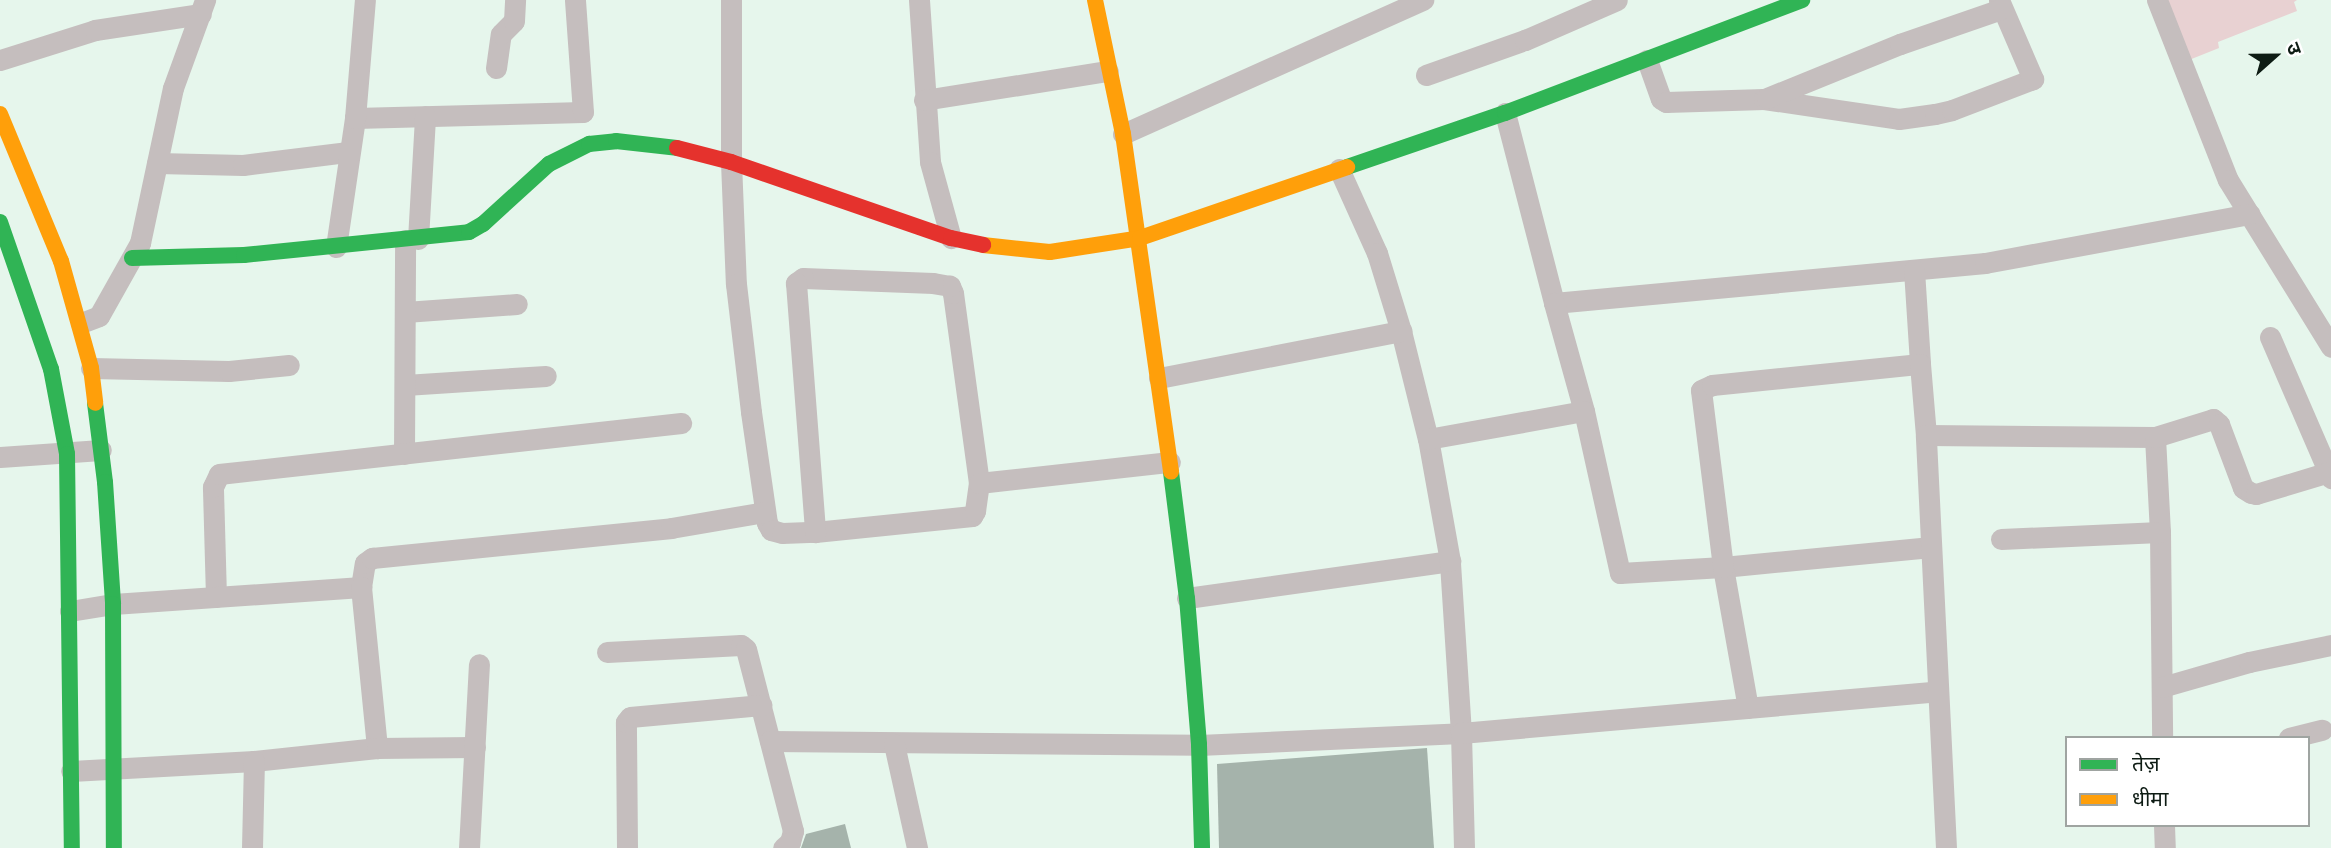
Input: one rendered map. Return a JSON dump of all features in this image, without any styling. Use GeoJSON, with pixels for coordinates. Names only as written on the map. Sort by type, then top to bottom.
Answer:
{"type":"FeatureCollection","features":[{"type":"Feature","properties":{"kind":"street"},"geometry":{"type":"LineString","coordinates":[[336,247],[355,118],[365,0]]}},
{"type":"Feature","properties":{"kind":"street"},"geometry":{"type":"LineString","coordinates":[[496,68],[501,34],[514,21],[515,0]]}},
{"type":"Feature","properties":{"kind":"street"},"geometry":{"type":"LineString","coordinates":[[355,118],[583,112],[575,0]]}},
{"type":"Feature","properties":{"kind":"street"},"geometry":{"type":"LineString","coordinates":[[732,0],[731,162],[737,297],[765,512],[767,523],[775,532],[815,532],[967,519],[975,511],[979,483],[950,286],[803,278],[796,283],[815,532]]}},
{"type":"Feature","properties":{"kind":"street"},"geometry":{"type":"LineString","coordinates":[[919,0],[930,162],[951,238]]}},
{"type":"Feature","properties":{"kind":"street"},"geometry":{"type":"LineString","coordinates":[[1094,0],[1123,134],[1188,598],[1199,745],[1202,848]]}},
{"type":"Feature","properties":{"kind":"street"},"geometry":{"type":"LineString","coordinates":[[1123,134],[1423,0]]}},
{"type":"Feature","properties":{"kind":"street"},"geometry":{"type":"LineString","coordinates":[[1426,75],[1525,40],[1617,0]]}},
{"type":"Feature","properties":{"kind":"street"},"geometry":{"type":"LineString","coordinates":[[132,258],[244,255],[411,240],[476,229],[535,173],[589,144],[641,141],[731,162],[951,238],[1002,249],[1050,252],[1139,239],[1505,113],[1802,0]]}},
{"type":"Feature","properties":{"kind":"street"},"geometry":{"type":"LineString","coordinates":[[2157,0],[2228,180],[2331,347]]}},
{"type":"Feature","properties":{"kind":"street"},"geometry":{"type":"LineString","coordinates":[[1647,60],[1663,101],[1764,99],[1899,119],[1952,110],[2034,79],[2000,5],[1764,99]]}},
{"type":"Feature","properties":{"kind":"street"},"geometry":{"type":"LineString","coordinates":[[0,60],[95,30],[203,7]]}},
{"type":"Feature","properties":{"kind":"street"},"geometry":{"type":"LineString","coordinates":[[81,324],[99,316],[140,243],[173,88],[203,7]]}},
{"type":"Feature","properties":{"kind":"street"},"geometry":{"type":"LineString","coordinates":[[925,100],[1108,71]]}},
{"type":"Feature","properties":{"kind":"street"},"geometry":{"type":"LineString","coordinates":[[1505,113],[1584,411],[1620,573],[1723,567],[1931,547]]}},
{"type":"Feature","properties":{"kind":"street"},"geometry":{"type":"LineString","coordinates":[[0,114],[61,261],[81,324],[91,369],[101,450],[113,604],[114,848]]}},
{"type":"Feature","properties":{"kind":"street"},"geometry":{"type":"LineString","coordinates":[[404,454],[405,312],[425,116]]}},
{"type":"Feature","properties":{"kind":"street"},"geometry":{"type":"LineString","coordinates":[[157,163],[243,165],[348,152]]}},
{"type":"Feature","properties":{"kind":"street"},"geometry":{"type":"LineString","coordinates":[[1339,169],[1377,253],[1401,331],[1428,439],[1450,561],[1461,733],[1464,848]]}},
{"type":"Feature","properties":{"kind":"street"},"geometry":{"type":"LineString","coordinates":[[1554,303],[1985,263],[2249,214]]}},
{"type":"Feature","properties":{"kind":"street"},"geometry":{"type":"LineString","coordinates":[[0,222],[26,290],[51,369],[67,454],[72,848]]}},
{"type":"Feature","properties":{"kind":"street"},"geometry":{"type":"LineString","coordinates":[[1914,270],[1926,435],[1946,848]]}},
{"type":"Feature","properties":{"kind":"street"},"geometry":{"type":"LineString","coordinates":[[405,312],[517,304]]}},
{"type":"Feature","properties":{"kind":"street"},"geometry":{"type":"LineString","coordinates":[[1159,378],[1401,331]]}},
{"type":"Feature","properties":{"kind":"street"},"geometry":{"type":"LineString","coordinates":[[1926,435],[2155,437],[2209,419],[2216,421],[2243,488],[2256,494],[2330,475],[2270,337]]}},
{"type":"Feature","properties":{"kind":"street"},"geometry":{"type":"LineString","coordinates":[[1748,708],[1723,567],[1701,390],[1712,385],[1920,364]]}},
{"type":"Feature","properties":{"kind":"street"},"geometry":{"type":"LineString","coordinates":[[91,369],[229,371],[289,365]]}},
{"type":"Feature","properties":{"kind":"street"},"geometry":{"type":"LineString","coordinates":[[405,385],[546,376]]}},
{"type":"Feature","properties":{"kind":"street"},"geometry":{"type":"LineString","coordinates":[[1428,439],[1584,411]]}},
{"type":"Feature","properties":{"kind":"street"},"geometry":{"type":"LineString","coordinates":[[216,597],[213,487],[219,474],[681,423]]}},
{"type":"Feature","properties":{"kind":"street"},"geometry":{"type":"LineString","coordinates":[[2155,437],[2160,533],[2162,736]]}},
{"type":"Feature","properties":{"kind":"street"},"geometry":{"type":"LineString","coordinates":[[0,457],[101,450]]}},
{"type":"Feature","properties":{"kind":"street"},"geometry":{"type":"LineString","coordinates":[[979,483],[1170,462]]}},
{"type":"Feature","properties":{"kind":"street"},"geometry":{"type":"LineString","coordinates":[[377,748],[361,587],[365,563],[372,558],[671,528],[765,512]]}},
{"type":"Feature","properties":{"kind":"street"},"geometry":{"type":"LineString","coordinates":[[2001,539],[2160,533]]}},
{"type":"Feature","properties":{"kind":"street"},"geometry":{"type":"LineString","coordinates":[[1188,598],[1450,561]]}},
{"type":"Feature","properties":{"kind":"street"},"geometry":{"type":"LineString","coordinates":[[70,611],[113,604],[361,587]]}},
{"type":"Feature","properties":{"kind":"street"},"geometry":{"type":"LineString","coordinates":[[607,652],[741,645],[747,651],[793,831],[790,842],[783,848]]}},
{"type":"Feature","properties":{"kind":"street"},"geometry":{"type":"LineString","coordinates":[[2161,687],[2249,662],[2331,645]]}},
{"type":"Feature","properties":{"kind":"street"},"geometry":{"type":"LineString","coordinates":[[469,848],[479,664]]}},
{"type":"Feature","properties":{"kind":"street"},"geometry":{"type":"LineString","coordinates":[[770,741],[1199,745],[1461,733],[1937,691]]}},
{"type":"Feature","properties":{"kind":"street"},"geometry":{"type":"LineString","coordinates":[[627,848],[626,722],[630,717],[761,705]]}},
{"type":"Feature","properties":{"kind":"street"},"geometry":{"type":"LineString","coordinates":[[2297,736],[2322,730]]}},
{"type":"Feature","properties":{"kind":"street"},"geometry":{"type":"LineString","coordinates":[[894,744],[917,848]]}},
{"type":"Feature","properties":{"kind":"street"},"geometry":{"type":"LineString","coordinates":[[71,771],[254,761],[377,748],[475,747]]}},
{"type":"Feature","properties":{"kind":"street"},"geometry":{"type":"LineString","coordinates":[[252,848],[254,761]]}},
{"type":"Feature","properties":{"kind":"street"},"geometry":{"type":"LineString","coordinates":[[2164,827],[2165,848]]}},
{"type":"Feature","properties":{"kind":"shaded area"},"geometry":{"type":"Polygon","coordinates":[[[2168,0],[2297,0],[2294,2],[2297,11],[2218,42],[2219,48],[2189,60],[2168,0]]]}},
{"type":"Feature","properties":{"kind":"building"},"geometry":{"type":"Polygon","coordinates":[[[1427,748],[1434,848],[1219,848],[1217,764],[1427,748]]]}},
{"type":"Feature","properties":{"kind":"building"},"geometry":{"type":"Polygon","coordinates":[[[845,824],[851,848],[801,848],[806,834],[845,824]]]}},
{"type":"Feature","properties":{"kind":"traffic: fast"},"geometry":{"type":"LineString","coordinates":[[1347,167],[1505,113],[1802,0]]}},
{"type":"Feature","properties":{"kind":"traffic: fast"},"geometry":{"type":"LineString","coordinates":[[132,258],[244,255],[469,232],[483,224],[549,164],[589,144],[616,141],[677,148]]}},
{"type":"Feature","properties":{"kind":"traffic: fast"},"geometry":{"type":"LineString","coordinates":[[0,222],[51,369],[67,454],[72,848]]}},
{"type":"Feature","properties":{"kind":"traffic: fast"},"geometry":{"type":"LineString","coordinates":[[95,403],[105,482],[113,604],[114,848]]}},
{"type":"Feature","properties":{"kind":"traffic: fast"},"geometry":{"type":"LineString","coordinates":[[1171,472],[1187,598],[1199,745],[1202,848]]}},
{"type":"Feature","properties":{"kind":"traffic: slow"},"geometry":{"type":"LineString","coordinates":[[1095,0],[1123,134],[1171,472]]}},
{"type":"Feature","properties":{"kind":"traffic: slow"},"geometry":{"type":"LineString","coordinates":[[0,114],[61,261],[91,368],[95,403]]}},
{"type":"Feature","properties":{"kind":"traffic: slow"},"geometry":{"type":"LineString","coordinates":[[983,245],[1050,252],[1140,238],[1347,167]]}},
{"type":"Feature","properties":{"kind":"traffic: jam"},"geometry":{"type":"LineString","coordinates":[[677,148],[731,162],[951,238],[983,245]]}}]}
